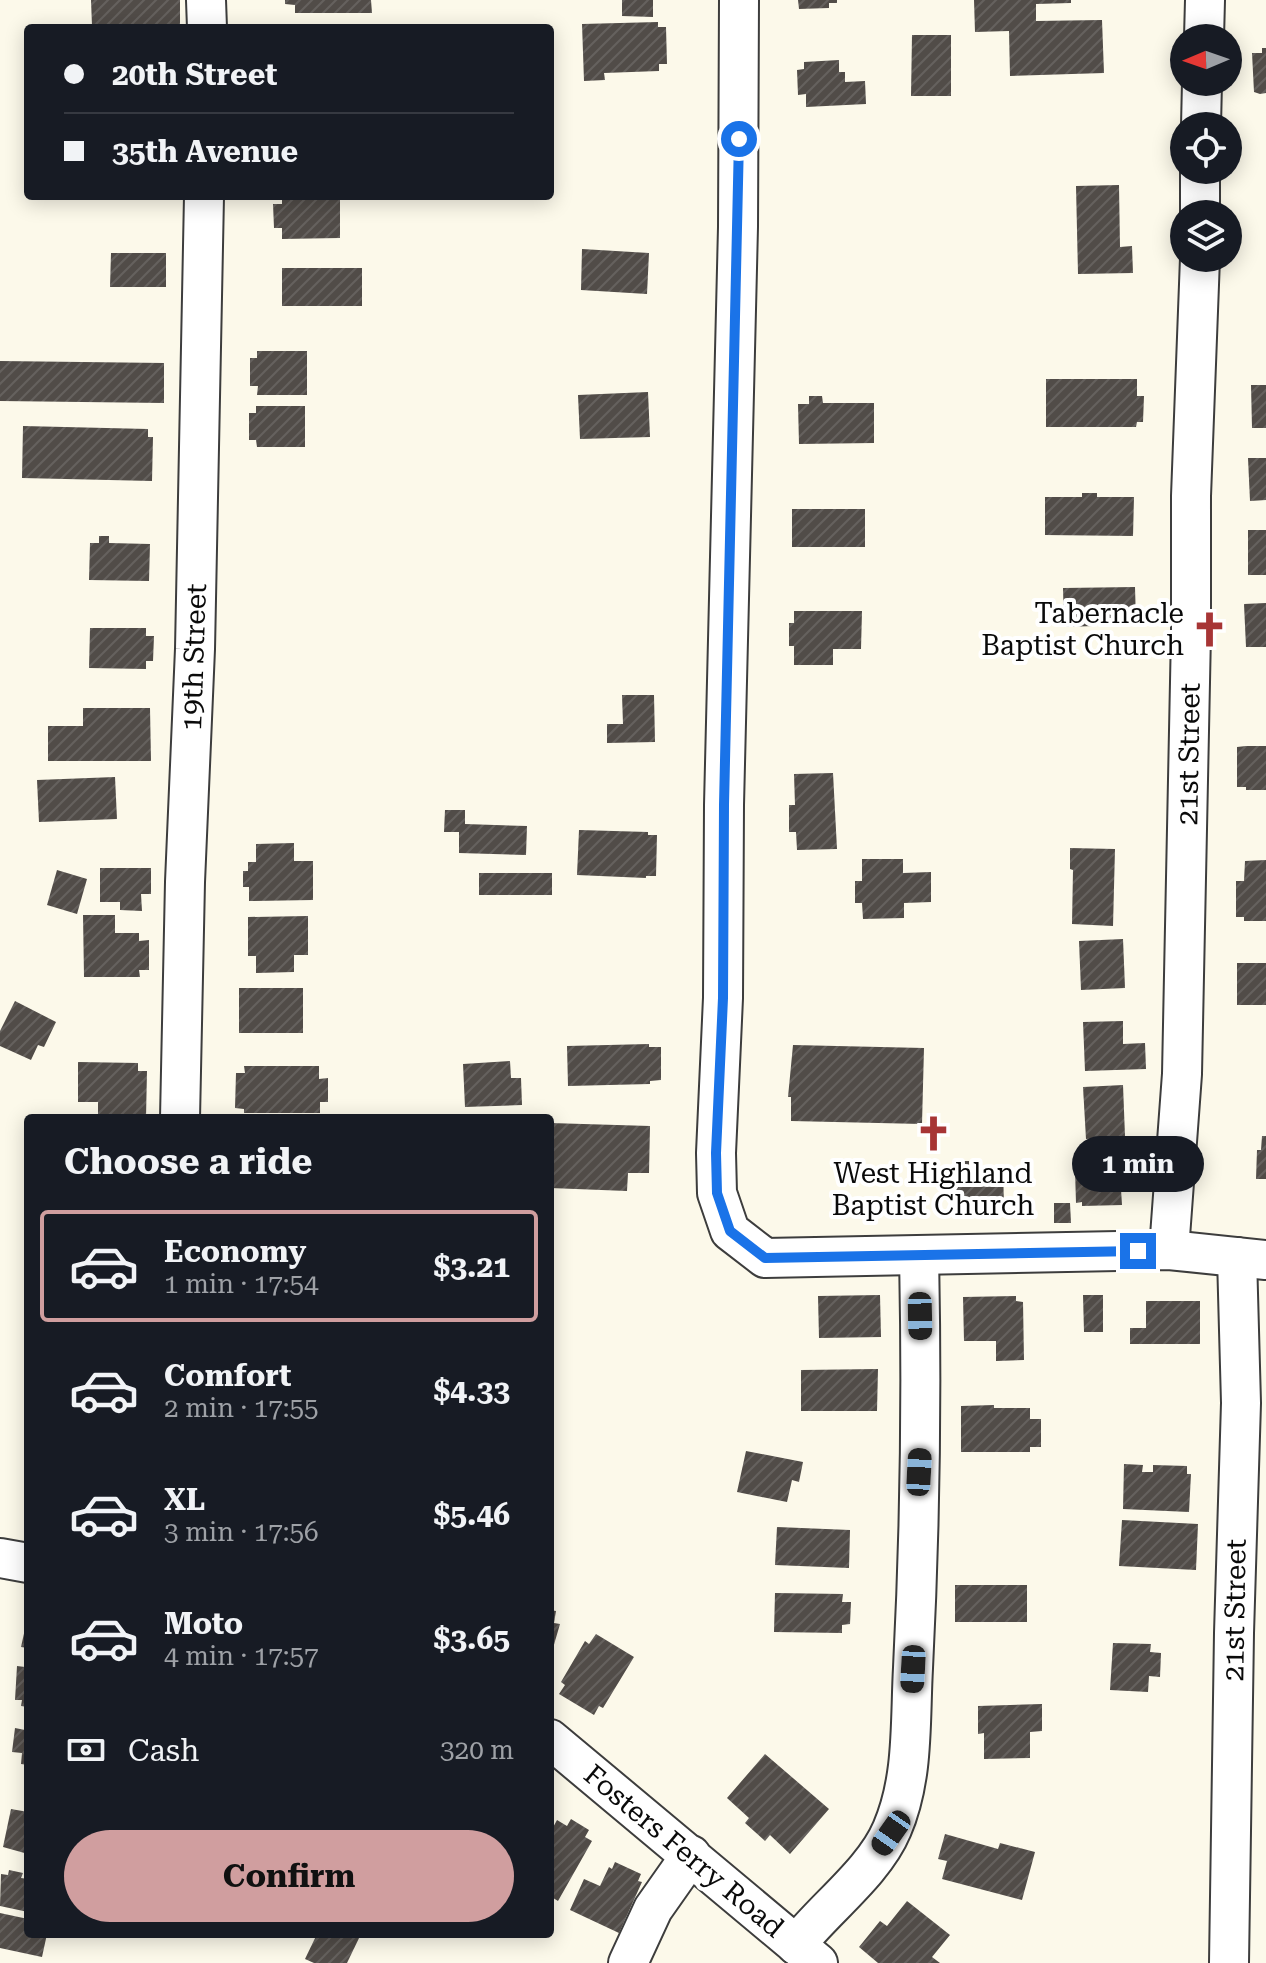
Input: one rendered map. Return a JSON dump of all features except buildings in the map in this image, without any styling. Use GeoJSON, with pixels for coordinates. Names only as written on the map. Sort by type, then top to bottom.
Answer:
{"type":"FeatureCollection","features":[{"type":"Feature","properties":{"kind":"street"},"geometry":{"type":"LineString","coordinates":[[206,0],[207,24]]}},
{"type":"Feature","properties":{"kind":"street"},"geometry":{"type":"LineString","coordinates":[[739,0],[738,227],[724,805],[723,998],[716,1153],[717,1193],[730,1231],[765,1258],[1169,1250],[1252,1258]]}},
{"type":"Feature","properties":{"kind":"street"},"geometry":{"type":"LineString","coordinates":[[1204,24],[1205,0]]}},
{"type":"Feature","properties":{"kind":"street","name":"19th Street"},"geometry":{"type":"LineString","coordinates":[[180,1114],[185,882],[195,649],[204,200]]}},
{"type":"Feature","properties":{"kind":"street","name":"21st Street"},"geometry":{"type":"LineString","coordinates":[[1169,1250],[1182,1074],[1191,496],[1199,272]]}},
{"type":"Feature","properties":{"kind":"street"},"geometry":{"type":"LineString","coordinates":[[807,1954],[818,1917],[869,1865],[891,1833],[905,1797],[910,1758],[917,1566],[921,1373],[919,1257]]}},
{"type":"Feature","properties":{"kind":"street","name":"21st Street"},"geometry":{"type":"LineString","coordinates":[[1229,1963],[1241,1403],[1252,1258]]}},
{"type":"Feature","properties":{"kind":"street","name":"Fosters Ferry Road"},"geometry":{"type":"LineString","coordinates":[[554,1742],[807,1954]]}},
{"type":"Feature","properties":{"kind":"street"},"geometry":{"type":"LineString","coordinates":[[628,1963],[653,1909],[691,1855]]}},
{"type":"Feature","properties":{"kind":"place","name":"Tabernacle Baptist Church"},"geometry":{"type":"Point","coordinates":[1210,629]}},
{"type":"Feature","properties":{"kind":"place","name":"West Highland Baptist Church"},"geometry":{"type":"Point","coordinates":[933,1133]}},
{"type":"Feature","properties":{"kind":"route"},"geometry":{"type":"LineString","coordinates":[[739,139],[724,805],[723,998],[716,1153],[717,1193],[730,1231],[765,1258],[1138,1251]]}}]}
